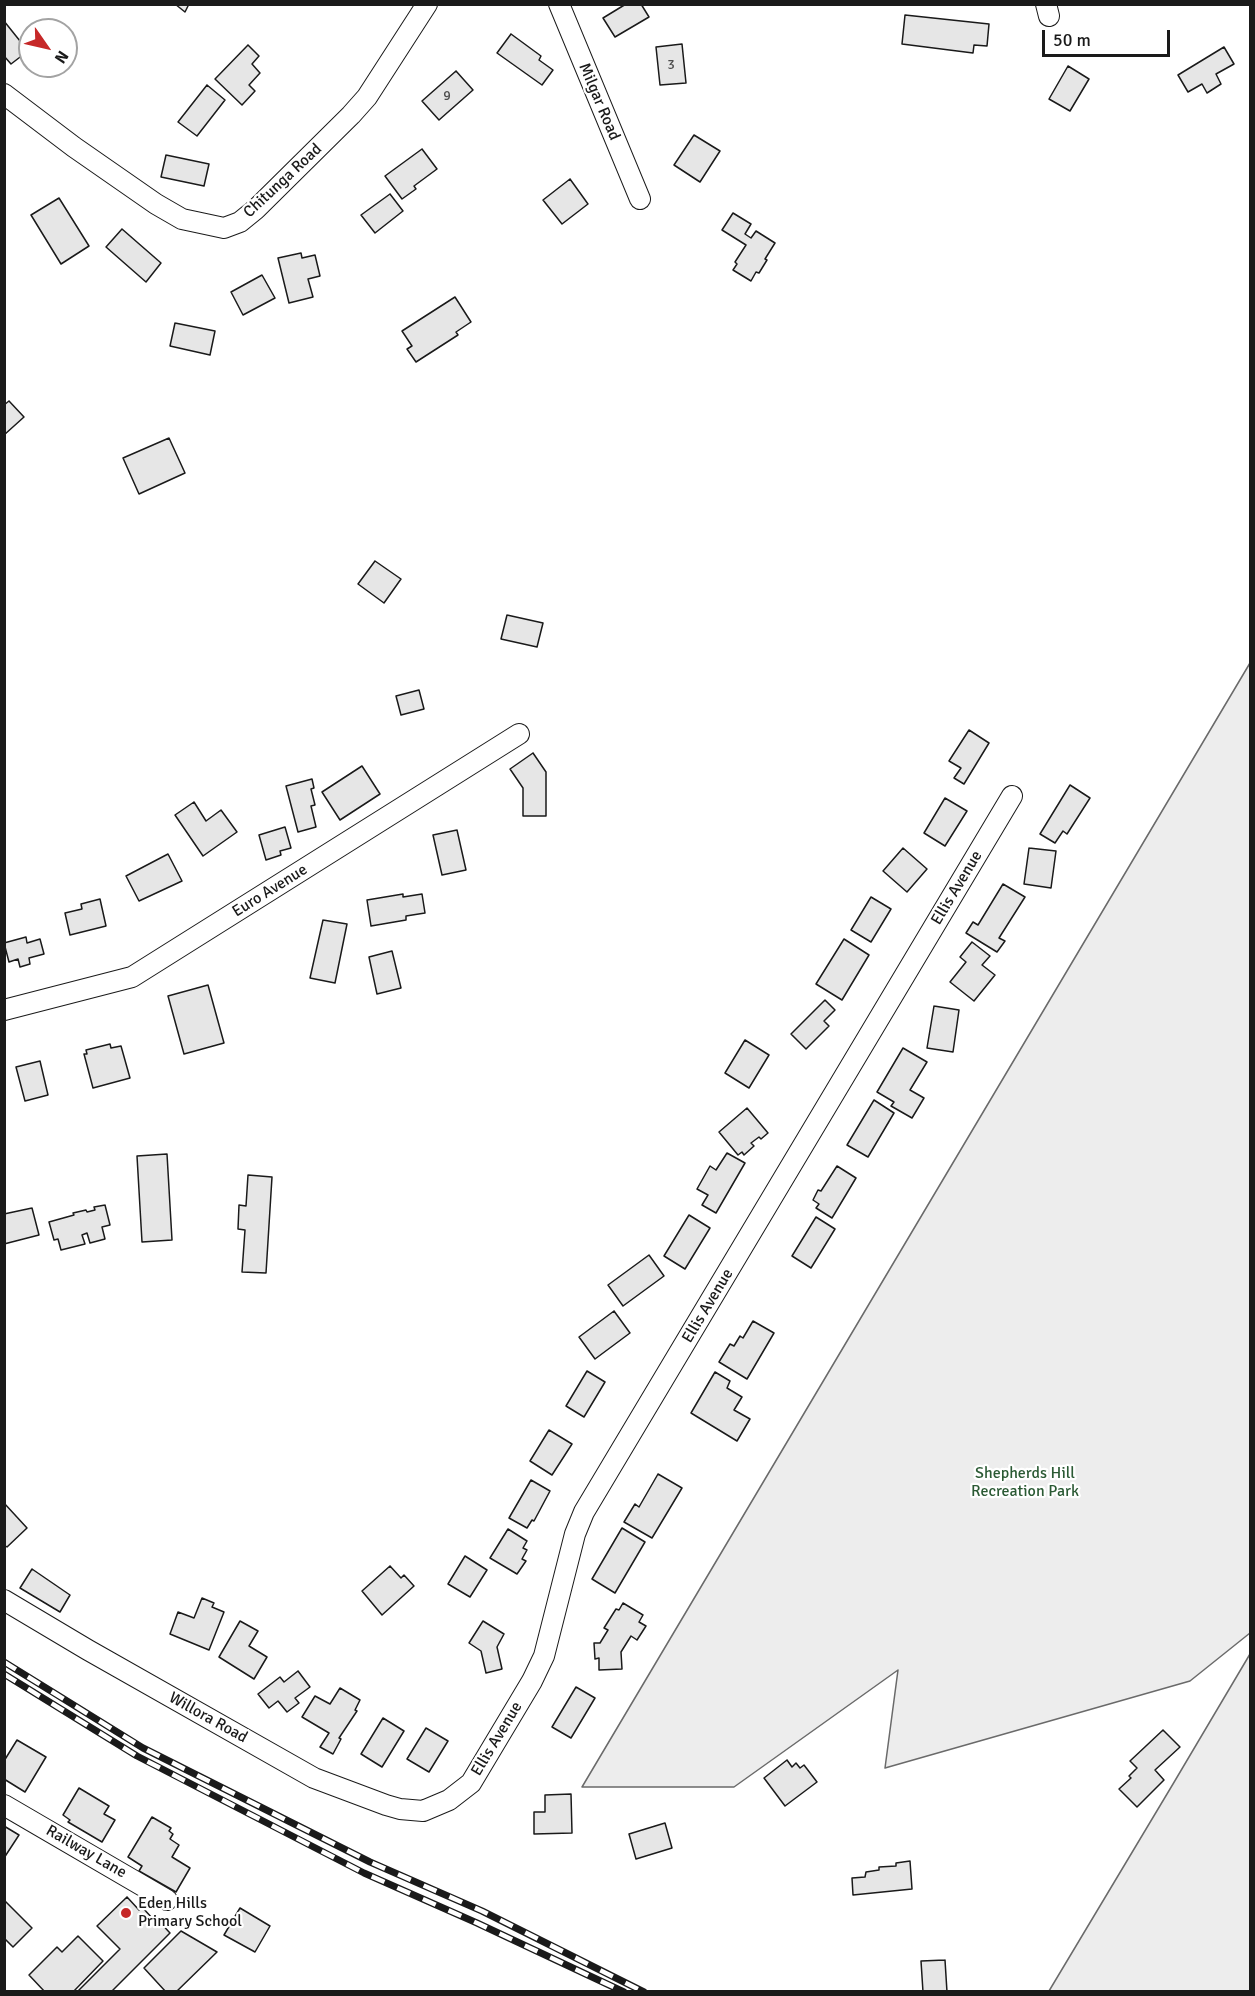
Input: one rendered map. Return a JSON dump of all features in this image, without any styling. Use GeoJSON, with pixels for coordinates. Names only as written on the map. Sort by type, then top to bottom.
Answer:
{"type":"FeatureCollection","features":[{"type":"Feature","properties":{"kind":"street","name":"Chitunga Road"},"geometry":{"type":"LineString","coordinates":[[4,93],[74,147],[156,204],[182,219],[224,228],[240,222],[256,209],[351,115],[373,88],[427,4]]}},
{"type":"Feature","properties":{"kind":"street","name":"Milgar Road"},"geometry":{"type":"LineString","coordinates":[[559,4],[640,199]]}},
{"type":"Feature","properties":{"kind":"street","name":"Euro Avenue"},"geometry":{"type":"LineString","coordinates":[[4,1010],[132,977],[519,734]]}},
{"type":"Feature","properties":{"kind":"street","name":"Ellis Avenue"},"geometry":{"type":"LineString","coordinates":[[423,1810],[449,1800],[471,1783],[532,1681],[544,1656],[574,1533],[584,1512],[1012,796]]}},
{"type":"Feature","properties":{"kind":"street","name":"Willora Road"},"geometry":{"type":"LineString","coordinates":[[4,1600],[314,1778],[386,1805],[423,1810]]}},
{"type":"Feature","properties":{"kind":"street","name":"Railway Lane"},"geometry":{"type":"LineString","coordinates":[[4,1805],[167,1900]]}},
{"type":"Feature","properties":{"kind":"green space","name":"Shepherds Hill Recreation Park"},"geometry":{"type":"Polygon","coordinates":[[[1250,663],[1250,1633],[1190,1681],[885,1768],[898,1670],[734,1787],[582,1787],[1250,663]]]}},
{"type":"Feature","properties":{"kind":"green space"},"geometry":{"type":"Polygon","coordinates":[[[1250,1654],[1250,1991],[1049,1991],[1173,1784],[1250,1654]]]}},
{"type":"Feature","properties":{"kind":"building"},"geometry":{"type":"Polygon","coordinates":[[[175,4],[189,4],[185,12],[175,4]]]}},
{"type":"Feature","properties":{"kind":"building"},"geometry":{"type":"Polygon","coordinates":[[[626,4],[641,4],[649,17],[615,37],[603,18],[626,4]]]}},
{"type":"Feature","properties":{"kind":"building"},"geometry":{"type":"Polygon","coordinates":[[[905,15],[989,24],[987,46],[974,45],[973,53],[902,44],[905,15]]]}},
{"type":"Feature","properties":{"kind":"building"},"geometry":{"type":"Polygon","coordinates":[[[4,21],[18,38],[18,59],[11,64],[4,56],[4,21]]]}},
{"type":"Feature","properties":{"kind":"building"},"geometry":{"type":"Polygon","coordinates":[[[511,34],[541,56],[539,60],[553,70],[542,85],[497,53],[511,34]]]}},
{"type":"Feature","properties":{"kind":"building"},"geometry":{"type":"Polygon","coordinates":[[[682,44],[686,83],[660,85],[656,47],[682,44]]]}},
{"type":"Feature","properties":{"kind":"building"},"geometry":{"type":"Polygon","coordinates":[[[248,45],[259,56],[252,64],[260,73],[249,85],[255,91],[242,105],[215,79],[248,45]]]}},
{"type":"Feature","properties":{"kind":"building"},"geometry":{"type":"Polygon","coordinates":[[[1224,47],[1234,64],[1216,74],[1221,84],[1207,93],[1202,84],[1188,92],[1178,75],[1224,47]]]}},
{"type":"Feature","properties":{"kind":"building"},"geometry":{"type":"Polygon","coordinates":[[[1068,66],[1089,79],[1070,111],[1049,99],[1068,66]]]}},
{"type":"Feature","properties":{"kind":"building"},"geometry":{"type":"Polygon","coordinates":[[[456,71],[473,90],[439,120],[422,101],[456,71]]]}},
{"type":"Feature","properties":{"kind":"building"},"geometry":{"type":"Polygon","coordinates":[[[207,85],[225,100],[197,136],[178,122],[207,85]]]}},
{"type":"Feature","properties":{"kind":"building"},"geometry":{"type":"Polygon","coordinates":[[[694,135],[720,151],[700,182],[674,165],[694,135]]]}},
{"type":"Feature","properties":{"kind":"building"},"geometry":{"type":"Polygon","coordinates":[[[422,149],[437,169],[414,186],[416,189],[402,199],[385,176],[422,149]]]}},
{"type":"Feature","properties":{"kind":"building"},"geometry":{"type":"Polygon","coordinates":[[[166,155],[209,164],[204,186],[161,177],[166,155]]]}},
{"type":"Feature","properties":{"kind":"building"},"geometry":{"type":"Polygon","coordinates":[[[570,179],[588,204],[562,224],[543,200],[570,179]]]}},
{"type":"Feature","properties":{"kind":"building"},"geometry":{"type":"Polygon","coordinates":[[[390,194],[403,211],[375,233],[361,215],[390,194]]]}},
{"type":"Feature","properties":{"kind":"building"},"geometry":{"type":"Polygon","coordinates":[[[59,198],[89,246],[61,264],[31,215],[59,198]]]}},
{"type":"Feature","properties":{"kind":"building"},"geometry":{"type":"Polygon","coordinates":[[[733,213],[751,224],[745,234],[751,238],[756,231],[775,243],[759,273],[756,272],[751,281],[733,270],[737,264],[735,262],[746,245],[722,230],[733,213]]]}},
{"type":"Feature","properties":{"kind":"building"},"geometry":{"type":"Polygon","coordinates":[[[122,229],[161,263],[146,282],[106,247],[122,229]]]}},
{"type":"Feature","properties":{"kind":"building"},"geometry":{"type":"Polygon","coordinates":[[[301,253],[302,258],[315,255],[320,276],[308,279],[313,297],[289,303],[278,258],[301,253]]]}},
{"type":"Feature","properties":{"kind":"building"},"geometry":{"type":"Polygon","coordinates":[[[262,275],[275,298],[243,315],[231,292],[262,275]]]}},
{"type":"Feature","properties":{"kind":"building"},"geometry":{"type":"Polygon","coordinates":[[[455,297],[471,322],[456,332],[458,335],[416,362],[407,349],[412,346],[402,331],[455,297]]]}},
{"type":"Feature","properties":{"kind":"building"},"geometry":{"type":"Polygon","coordinates":[[[175,323],[215,331],[210,355],[170,346],[175,323]]]}},
{"type":"Feature","properties":{"kind":"building"},"geometry":{"type":"Polygon","coordinates":[[[9,401],[24,417],[4,435],[4,405],[9,401]]]}},
{"type":"Feature","properties":{"kind":"building"},"geometry":{"type":"Polygon","coordinates":[[[169,438],[185,473],[139,494],[123,458],[169,438]]]}},
{"type":"Feature","properties":{"kind":"building"},"geometry":{"type":"Polygon","coordinates":[[[375,561],[401,579],[384,603],[358,584],[375,561]]]}},
{"type":"Feature","properties":{"kind":"building"},"geometry":{"type":"Polygon","coordinates":[[[507,615],[543,623],[537,647],[501,639],[507,615]]]}},
{"type":"Feature","properties":{"kind":"building"},"geometry":{"type":"Polygon","coordinates":[[[419,690],[424,709],[401,715],[396,696],[419,690]]]}},
{"type":"Feature","properties":{"kind":"building"},"geometry":{"type":"Polygon","coordinates":[[[969,730],[989,743],[964,784],[954,778],[961,768],[949,761],[969,730]]]}},
{"type":"Feature","properties":{"kind":"building"},"geometry":{"type":"Polygon","coordinates":[[[533,753],[546,772],[546,816],[523,816],[523,788],[510,769],[533,753]]]}},
{"type":"Feature","properties":{"kind":"building"},"geometry":{"type":"Polygon","coordinates":[[[362,766],[380,794],[340,820],[322,792],[362,766]]]}},
{"type":"Feature","properties":{"kind":"building"},"geometry":{"type":"Polygon","coordinates":[[[312,779],[314,788],[311,789],[315,805],[311,806],[316,827],[298,832],[286,786],[312,779]]]}},
{"type":"Feature","properties":{"kind":"building"},"geometry":{"type":"Polygon","coordinates":[[[1070,785],[1090,798],[1067,834],[1063,831],[1055,843],[1040,834],[1070,785]]]}},
{"type":"Feature","properties":{"kind":"building"},"geometry":{"type":"Polygon","coordinates":[[[945,798],[967,811],[945,846],[924,833],[945,798]]]}},
{"type":"Feature","properties":{"kind":"building"},"geometry":{"type":"Polygon","coordinates":[[[194,802],[206,821],[221,810],[237,832],[203,856],[175,815],[194,802]]]}},
{"type":"Feature","properties":{"kind":"building"},"geometry":{"type":"Polygon","coordinates":[[[285,827],[291,848],[280,851],[281,855],[266,860],[259,835],[285,827]]]}},
{"type":"Feature","properties":{"kind":"building"},"geometry":{"type":"Polygon","coordinates":[[[457,830],[466,870],[442,875],[433,835],[457,830]]]}},
{"type":"Feature","properties":{"kind":"building"},"geometry":{"type":"Polygon","coordinates":[[[903,848],[927,869],[907,892],[883,871],[903,848]]]}},
{"type":"Feature","properties":{"kind":"building"},"geometry":{"type":"Polygon","coordinates":[[[1029,848],[1056,851],[1051,888],[1024,884],[1029,848]]]}},
{"type":"Feature","properties":{"kind":"building"},"geometry":{"type":"Polygon","coordinates":[[[168,854],[182,881],[139,901],[126,876],[168,854]]]}},
{"type":"Feature","properties":{"kind":"building"},"geometry":{"type":"Polygon","coordinates":[[[1003,884],[1025,897],[999,938],[1005,941],[997,952],[966,933],[973,922],[978,925],[1003,884]]]}},
{"type":"Feature","properties":{"kind":"building"},"geometry":{"type":"Polygon","coordinates":[[[403,894],[403,897],[422,894],[425,913],[406,916],[406,920],[371,926],[367,900],[403,894]]]}},
{"type":"Feature","properties":{"kind":"building"},"geometry":{"type":"Polygon","coordinates":[[[871,897],[891,909],[871,942],[851,930],[871,897]]]}},
{"type":"Feature","properties":{"kind":"building"},"geometry":{"type":"Polygon","coordinates":[[[100,899],[106,926],[70,935],[65,913],[82,909],[81,904],[100,899]]]}},
{"type":"Feature","properties":{"kind":"building"},"geometry":{"type":"Polygon","coordinates":[[[323,920],[347,924],[335,983],[310,978],[323,920]]]}},
{"type":"Feature","properties":{"kind":"building"},"geometry":{"type":"Polygon","coordinates":[[[26,937],[27,943],[40,939],[44,954],[29,958],[30,964],[20,967],[18,959],[9,962],[4,943],[26,937]]]}},
{"type":"Feature","properties":{"kind":"building"},"geometry":{"type":"Polygon","coordinates":[[[844,939],[869,955],[842,1000],[816,984],[844,939]]]}},
{"type":"Feature","properties":{"kind":"building"},"geometry":{"type":"Polygon","coordinates":[[[972,942],[990,956],[982,965],[995,975],[974,1001],[950,982],[966,962],[960,957],[972,942]]]}},
{"type":"Feature","properties":{"kind":"building"},"geometry":{"type":"Polygon","coordinates":[[[392,951],[401,988],[377,994],[369,957],[392,951]]]}},
{"type":"Feature","properties":{"kind":"building"},"geometry":{"type":"Polygon","coordinates":[[[208,985],[224,1043],[184,1054],[168,996],[208,985]]]}},
{"type":"Feature","properties":{"kind":"building"},"geometry":{"type":"Polygon","coordinates":[[[825,1000],[835,1010],[824,1021],[829,1026],[806,1049],[791,1034],[825,1000]]]}},
{"type":"Feature","properties":{"kind":"building"},"geometry":{"type":"Polygon","coordinates":[[[934,1006],[959,1010],[953,1052],[927,1048],[934,1006]]]}},
{"type":"Feature","properties":{"kind":"building"},"geometry":{"type":"Polygon","coordinates":[[[745,1040],[769,1055],[749,1088],[725,1073],[745,1040]]]}},
{"type":"Feature","properties":{"kind":"building"},"geometry":{"type":"Polygon","coordinates":[[[110,1044],[111,1048],[121,1046],[130,1078],[93,1088],[84,1054],[87,1054],[86,1050],[110,1044]]]}},
{"type":"Feature","properties":{"kind":"building"},"geometry":{"type":"Polygon","coordinates":[[[903,1048],[927,1062],[910,1090],[924,1098],[912,1118],[891,1106],[894,1102],[877,1092],[903,1048]]]}},
{"type":"Feature","properties":{"kind":"building"},"geometry":{"type":"Polygon","coordinates":[[[40,1061],[48,1095],[25,1101],[16,1067],[40,1061]]]}},
{"type":"Feature","properties":{"kind":"building"},"geometry":{"type":"Polygon","coordinates":[[[874,1100],[894,1113],[868,1157],[847,1145],[874,1100]]]}},
{"type":"Feature","properties":{"kind":"building"},"geometry":{"type":"Polygon","coordinates":[[[747,1108],[768,1133],[751,1143],[754,1146],[744,1155],[742,1152],[738,1155],[719,1132],[747,1108]]]}},
{"type":"Feature","properties":{"kind":"building"},"geometry":{"type":"Polygon","coordinates":[[[727,1153],[745,1163],[716,1213],[702,1205],[708,1195],[697,1189],[710,1166],[716,1170],[727,1153]]]}},
{"type":"Feature","properties":{"kind":"building"},"geometry":{"type":"Polygon","coordinates":[[[167,1154],[172,1240],[142,1242],[137,1156],[167,1154]]]}},
{"type":"Feature","properties":{"kind":"building"},"geometry":{"type":"Polygon","coordinates":[[[837,1166],[856,1178],[832,1218],[816,1208],[819,1204],[813,1200],[837,1166]]]}},
{"type":"Feature","properties":{"kind":"building"},"geometry":{"type":"Polygon","coordinates":[[[248,1175],[272,1177],[266,1273],[242,1272],[245,1230],[238,1229],[239,1205],[246,1206],[248,1175]]]}},
{"type":"Feature","properties":{"kind":"building"},"geometry":{"type":"Polygon","coordinates":[[[105,1205],[110,1225],[102,1227],[105,1239],[90,1243],[87,1233],[82,1235],[85,1244],[61,1250],[58,1239],[54,1240],[49,1222],[74,1215],[73,1213],[95,1210],[94,1207],[105,1205]]]}},
{"type":"Feature","properties":{"kind":"building"},"geometry":{"type":"Polygon","coordinates":[[[32,1208],[39,1235],[4,1244],[4,1214],[32,1208]]]}},
{"type":"Feature","properties":{"kind":"building"},"geometry":{"type":"Polygon","coordinates":[[[689,1215],[710,1228],[685,1269],[664,1256],[689,1215]]]}},
{"type":"Feature","properties":{"kind":"building"},"geometry":{"type":"Polygon","coordinates":[[[816,1217],[835,1229],[811,1268],[792,1256],[816,1217]]]}},
{"type":"Feature","properties":{"kind":"building"},"geometry":{"type":"Polygon","coordinates":[[[649,1255],[664,1276],[623,1306],[608,1285],[649,1255]]]}},
{"type":"Feature","properties":{"kind":"building"},"geometry":{"type":"Polygon","coordinates":[[[614,1311],[630,1333],[595,1359],[579,1337],[614,1311]]]}},
{"type":"Feature","properties":{"kind":"building"},"geometry":{"type":"Polygon","coordinates":[[[753,1321],[774,1333],[747,1379],[719,1362],[730,1344],[734,1346],[740,1336],[743,1338],[753,1321]]]}},
{"type":"Feature","properties":{"kind":"building"},"geometry":{"type":"Polygon","coordinates":[[[587,1371],[605,1382],[584,1417],[566,1406],[587,1371]]]}},
{"type":"Feature","properties":{"kind":"building"},"geometry":{"type":"Polygon","coordinates":[[[715,1372],[730,1381],[727,1388],[742,1397],[734,1410],[750,1419],[737,1441],[691,1413],[715,1372]]]}},
{"type":"Feature","properties":{"kind":"building"},"geometry":{"type":"Polygon","coordinates":[[[549,1430],[572,1444],[552,1475],[530,1461],[549,1430]]]}},
{"type":"Feature","properties":{"kind":"building"},"geometry":{"type":"Polygon","coordinates":[[[658,1474],[682,1488],[652,1538],[624,1522],[635,1504],[639,1507],[658,1474]]]}},
{"type":"Feature","properties":{"kind":"building"},"geometry":{"type":"Polygon","coordinates":[[[531,1480],[550,1491],[534,1521],[532,1520],[527,1528],[509,1518],[531,1480]]]}},
{"type":"Feature","properties":{"kind":"building"},"geometry":{"type":"Polygon","coordinates":[[[4,1503],[27,1528],[7,1547],[4,1545],[4,1503]]]}},
{"type":"Feature","properties":{"kind":"building"},"geometry":{"type":"Polygon","coordinates":[[[622,1528],[645,1542],[615,1593],[592,1579],[622,1528]]]}},
{"type":"Feature","properties":{"kind":"building"},"geometry":{"type":"Polygon","coordinates":[[[508,1529],[527,1541],[523,1548],[527,1550],[522,1559],[526,1561],[517,1574],[490,1558],[508,1529]]]}},
{"type":"Feature","properties":{"kind":"building"},"geometry":{"type":"Polygon","coordinates":[[[465,1556],[487,1570],[470,1597],[448,1584],[465,1556]]]}},
{"type":"Feature","properties":{"kind":"building"},"geometry":{"type":"Polygon","coordinates":[[[390,1566],[401,1578],[404,1575],[414,1586],[382,1615],[362,1591],[390,1566]]]}},
{"type":"Feature","properties":{"kind":"building"},"geometry":{"type":"Polygon","coordinates":[[[32,1569],[70,1595],[60,1612],[20,1588],[32,1569]]]}},
{"type":"Feature","properties":{"kind":"building"},"geometry":{"type":"Polygon","coordinates":[[[202,1598],[214,1603],[212,1607],[224,1612],[209,1650],[170,1634],[178,1612],[194,1618],[202,1598]]]}},
{"type":"Feature","properties":{"kind":"building"},"geometry":{"type":"Polygon","coordinates":[[[623,1603],[643,1615],[639,1622],[646,1626],[637,1640],[631,1636],[621,1652],[622,1669],[599,1670],[599,1658],[595,1659],[594,1643],[600,1643],[608,1630],[604,1628],[616,1609],[619,1610],[623,1603]]]}},
{"type":"Feature","properties":{"kind":"building"},"geometry":{"type":"Polygon","coordinates":[[[240,1621],[258,1631],[249,1646],[267,1657],[254,1679],[219,1657],[240,1621]]]}},
{"type":"Feature","properties":{"kind":"building"},"geometry":{"type":"Polygon","coordinates":[[[483,1621],[504,1634],[497,1647],[502,1669],[486,1673],[481,1651],[469,1643],[483,1621]]]}},
{"type":"Feature","properties":{"kind":"building"},"geometry":{"type":"Polygon","coordinates":[[[298,1671],[310,1687],[295,1698],[299,1703],[287,1712],[278,1701],[269,1708],[258,1694],[280,1677],[284,1682],[298,1671]]]}},
{"type":"Feature","properties":{"kind":"building"},"geometry":{"type":"Polygon","coordinates":[[[576,1687],[595,1698],[571,1738],[552,1727],[576,1687]]]}},
{"type":"Feature","properties":{"kind":"building"},"geometry":{"type":"Polygon","coordinates":[[[340,1688],[360,1700],[355,1710],[357,1711],[339,1738],[341,1739],[333,1754],[320,1747],[329,1733],[302,1717],[315,1696],[330,1704],[340,1688]]]}},
{"type":"Feature","properties":{"kind":"building"},"geometry":{"type":"Polygon","coordinates":[[[383,1718],[404,1731],[382,1767],[361,1754],[383,1718]]]}},
{"type":"Feature","properties":{"kind":"building"},"geometry":{"type":"Polygon","coordinates":[[[426,1728],[448,1741],[429,1772],[407,1759],[426,1728]]]}},
{"type":"Feature","properties":{"kind":"building"},"geometry":{"type":"Polygon","coordinates":[[[1163,1730],[1180,1747],[1155,1770],[1164,1780],[1137,1807],[1119,1789],[1131,1778],[1129,1776],[1137,1768],[1130,1761],[1163,1730]]]}},
{"type":"Feature","properties":{"kind":"building"},"geometry":{"type":"Polygon","coordinates":[[[17,1740],[46,1757],[25,1792],[4,1779],[4,1761],[17,1740]]]}},
{"type":"Feature","properties":{"kind":"building"},"geometry":{"type":"Polygon","coordinates":[[[787,1760],[792,1767],[796,1763],[800,1768],[804,1765],[817,1782],[785,1806],[764,1778],[787,1760]]]}},
{"type":"Feature","properties":{"kind":"building"},"geometry":{"type":"Polygon","coordinates":[[[79,1788],[109,1806],[104,1814],[115,1820],[102,1842],[68,1822],[70,1820],[63,1815],[79,1788]]]}},
{"type":"Feature","properties":{"kind":"building"},"geometry":{"type":"Polygon","coordinates":[[[571,1794],[572,1833],[534,1834],[534,1812],[545,1812],[545,1795],[571,1794]]]}},
{"type":"Feature","properties":{"kind":"building"},"geometry":{"type":"Polygon","coordinates":[[[152,1817],[171,1828],[169,1831],[173,1834],[170,1839],[179,1845],[172,1857],[190,1868],[176,1892],[139,1871],[142,1866],[128,1857],[152,1817]]]}},
{"type":"Feature","properties":{"kind":"building"},"geometry":{"type":"Polygon","coordinates":[[[665,1823],[672,1848],[636,1859],[629,1834],[665,1823]]]}},
{"type":"Feature","properties":{"kind":"building"},"geometry":{"type":"Polygon","coordinates":[[[4,1826],[19,1835],[4,1858],[4,1826]]]}},
{"type":"Feature","properties":{"kind":"building"},"geometry":{"type":"Polygon","coordinates":[[[910,1861],[912,1889],[853,1895],[852,1878],[865,1877],[866,1872],[879,1870],[879,1867],[896,1866],[896,1863],[910,1861]]]}},
{"type":"Feature","properties":{"kind":"building"},"geometry":{"type":"Polygon","coordinates":[[[127,1897],[139,1910],[142,1907],[153,1919],[155,1917],[170,1933],[111,1992],[77,1992],[120,1949],[97,1926],[127,1897]]]}},
{"type":"Feature","properties":{"kind":"building"},"geometry":{"type":"Polygon","coordinates":[[[4,1900],[32,1928],[13,1947],[4,1938],[4,1900]]]}},
{"type":"Feature","properties":{"kind":"building"},"geometry":{"type":"Polygon","coordinates":[[[240,1908],[270,1926],[255,1952],[224,1935],[240,1908]]]}},
{"type":"Feature","properties":{"kind":"building"},"geometry":{"type":"Polygon","coordinates":[[[181,1931],[217,1952],[176,1992],[166,1992],[144,1968],[181,1931]]]}},
{"type":"Feature","properties":{"kind":"building"},"geometry":{"type":"Polygon","coordinates":[[[78,1936],[103,1961],[73,1992],[45,1992],[29,1975],[57,1947],[62,1952],[78,1936]]]}},
{"type":"Feature","properties":{"kind":"building"},"geometry":{"type":"Polygon","coordinates":[[[945,1960],[947,1992],[923,1992],[921,1961],[945,1960]]]}},
{"type":"Feature","properties":{"kind":"railway"},"geometry":{"type":"LineString","coordinates":[[4,1662],[143,1748],[370,1862],[482,1911],[644,1992]]}},
{"type":"Feature","properties":{"kind":"railway"},"geometry":{"type":"LineString","coordinates":[[4,1674],[137,1756],[364,1873],[624,1992]]}},
{"type":"Feature","properties":{"kind":"place","name":"Eden Hills Primary School"},"geometry":{"type":"Point","coordinates":[126,1913]}}]}
